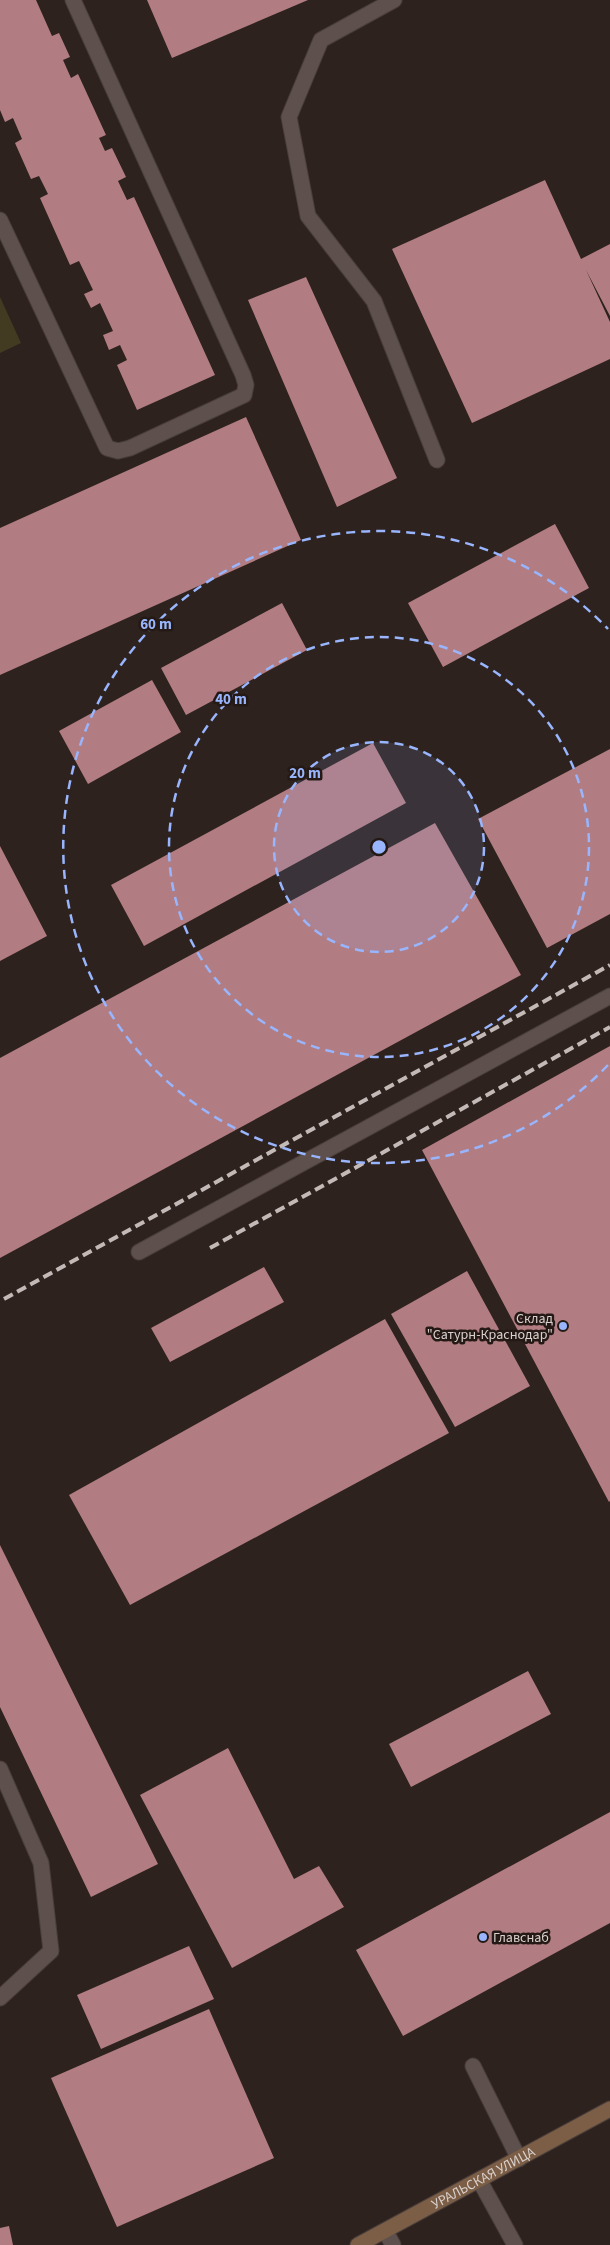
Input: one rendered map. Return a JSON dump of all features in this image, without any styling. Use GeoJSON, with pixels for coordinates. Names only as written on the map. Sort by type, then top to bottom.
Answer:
{"type":"FeatureCollection","features":[{"type":"Feature","properties":{"kind":"main road","name":"УРАЛЬСКАЯ УЛИЦА"},"geometry":{"type":"LineString","coordinates":[[373,2245],[390,2241],[520,2159],[610,2109]]}},
{"type":"Feature","properties":{"kind":"main road","name":"УРАЛЬСКАЯ УЛИЦА"},"geometry":{"type":"LineString","coordinates":[[358,2245],[610,2116]]}},
{"type":"Feature","properties":{"kind":"lane"},"geometry":{"type":"LineString","coordinates":[[0,220],[107,448],[118,451],[130,448],[244,395],[246,385],[243,375],[73,0]]}},
{"type":"Feature","properties":{"kind":"lane"},"geometry":{"type":"LineString","coordinates":[[394,0],[321,40],[289,117],[308,216],[374,301],[437,460]]}},
{"type":"Feature","properties":{"kind":"lane"},"geometry":{"type":"LineString","coordinates":[[139,1252],[610,996]]}},
{"type":"Feature","properties":{"kind":"lane"},"geometry":{"type":"LineString","coordinates":[[0,1769],[41,1863],[51,1952],[0,1998]]}},
{"type":"Feature","properties":{"kind":"lane"},"geometry":{"type":"LineString","coordinates":[[473,2066],[520,2159]]}},
{"type":"Feature","properties":{"kind":"lane"},"geometry":{"type":"LineString","coordinates":[[481,2183],[515,2245]]}},
{"type":"Feature","properties":{"kind":"shaded area"},"geometry":{"type":"Polygon","coordinates":[[[0,297],[21,343],[0,353],[0,297]]]}},
{"type":"Feature","properties":{"kind":"building"},"geometry":{"type":"Polygon","coordinates":[[[0,0],[36,0],[52,36],[59,33],[70,57],[63,60],[71,78],[78,74],[106,135],[99,138],[105,151],[112,148],[126,177],[118,181],[127,200],[134,197],[215,375],[137,410],[117,365],[127,360],[120,345],[109,350],[103,335],[113,331],[100,303],[91,308],[84,294],[93,290],[79,261],[70,265],[40,198],[48,194],[39,176],[31,179],[15,143],[22,139],[13,118],[5,122],[0,110],[0,0]]]}},
{"type":"Feature","properties":{"kind":"building"},"geometry":{"type":"Polygon","coordinates":[[[147,0],[308,0],[172,58],[147,0]]]}},
{"type":"Feature","properties":{"kind":"building"},"geometry":{"type":"Polygon","coordinates":[[[545,180],[581,259],[610,244],[610,316],[586,270],[610,322],[610,359],[472,423],[392,249],[545,180]]]}},
{"type":"Feature","properties":{"kind":"building"},"geometry":{"type":"Polygon","coordinates":[[[306,277],[397,478],[337,507],[248,300],[306,277]]]}},
{"type":"Feature","properties":{"kind":"building"},"geometry":{"type":"Polygon","coordinates":[[[246,417],[301,540],[0,675],[0,528],[246,417]]]}},
{"type":"Feature","properties":{"kind":"building"},"geometry":{"type":"Polygon","coordinates":[[[555,524],[589,588],[443,667],[408,603],[555,524]]]}},
{"type":"Feature","properties":{"kind":"building"},"geometry":{"type":"Polygon","coordinates":[[[282,603],[307,650],[186,715],[161,668],[282,603]]]}},
{"type":"Feature","properties":{"kind":"building"},"geometry":{"type":"Polygon","coordinates":[[[152,680],[181,732],[88,784],[59,731],[152,680]]]}},
{"type":"Feature","properties":{"kind":"building"},"geometry":{"type":"Polygon","coordinates":[[[373,743],[406,803],[144,946],[111,885],[373,743]]]}},
{"type":"Feature","properties":{"kind":"building"},"geometry":{"type":"Polygon","coordinates":[[[610,749],[610,914],[547,948],[478,819],[610,749]]]}},
{"type":"Feature","properties":{"kind":"building"},"geometry":{"type":"Polygon","coordinates":[[[435,823],[521,975],[0,1258],[0,1058],[435,823]]]}},
{"type":"Feature","properties":{"kind":"building"},"geometry":{"type":"Polygon","coordinates":[[[0,846],[47,936],[0,961],[0,846]]]}},
{"type":"Feature","properties":{"kind":"building","name":"Склад \"Сатурн-Краснодар\""},"geometry":{"type":"Polygon","coordinates":[[[610,1046],[610,1501],[609,1502],[422,1150],[610,1046]]]}},
{"type":"Feature","properties":{"kind":"building"},"geometry":{"type":"Polygon","coordinates":[[[264,1267],[284,1302],[170,1362],[151,1328],[264,1267]]]}},
{"type":"Feature","properties":{"kind":"building"},"geometry":{"type":"Polygon","coordinates":[[[467,1271],[530,1386],[455,1427],[391,1314],[467,1271]]]}},
{"type":"Feature","properties":{"kind":"building"},"geometry":{"type":"Polygon","coordinates":[[[385,1319],[449,1433],[130,1605],[69,1495],[385,1319]]]}},
{"type":"Feature","properties":{"kind":"building"},"geometry":{"type":"Polygon","coordinates":[[[0,1545],[158,1864],[91,1897],[0,1707],[0,1545]]]}},
{"type":"Feature","properties":{"kind":"building"},"geometry":{"type":"Polygon","coordinates":[[[528,1671],[551,1714],[411,1787],[389,1744],[528,1671]]]}},
{"type":"Feature","properties":{"kind":"building"},"geometry":{"type":"Polygon","coordinates":[[[228,1748],[294,1879],[319,1866],[344,1907],[232,1968],[140,1795],[228,1748]]]}},
{"type":"Feature","properties":{"kind":"building","name":"Главснаб"},"geometry":{"type":"Polygon","coordinates":[[[610,1812],[610,1923],[403,2036],[356,1950],[610,1812]]]}},
{"type":"Feature","properties":{"kind":"building"},"geometry":{"type":"Polygon","coordinates":[[[189,1946],[214,1999],[101,2049],[77,1995],[189,1946]]]}},
{"type":"Feature","properties":{"kind":"building"},"geometry":{"type":"Polygon","coordinates":[[[209,2009],[274,2158],[117,2227],[51,2078],[209,2009]]]}},
{"type":"Feature","properties":{"kind":"building"},"geometry":{"type":"Polygon","coordinates":[[[9,2226],[13,2245],[0,2245],[0,2228],[9,2226]]]}},
{"type":"Feature","properties":{"kind":"railway"},"geometry":{"type":"LineString","coordinates":[[4,1299],[610,965]]}},
{"type":"Feature","properties":{"kind":"railway"},"geometry":{"type":"LineString","coordinates":[[210,1248],[610,1027]]}},
{"type":"Feature","properties":{"kind":"place","name":"Склад \"Сатурн-Краснодар\""},"geometry":{"type":"Point","coordinates":[563,1326]}},
{"type":"Feature","properties":{"kind":"place","name":"Главснаб"},"geometry":{"type":"Point","coordinates":[483,1937]}}]}
